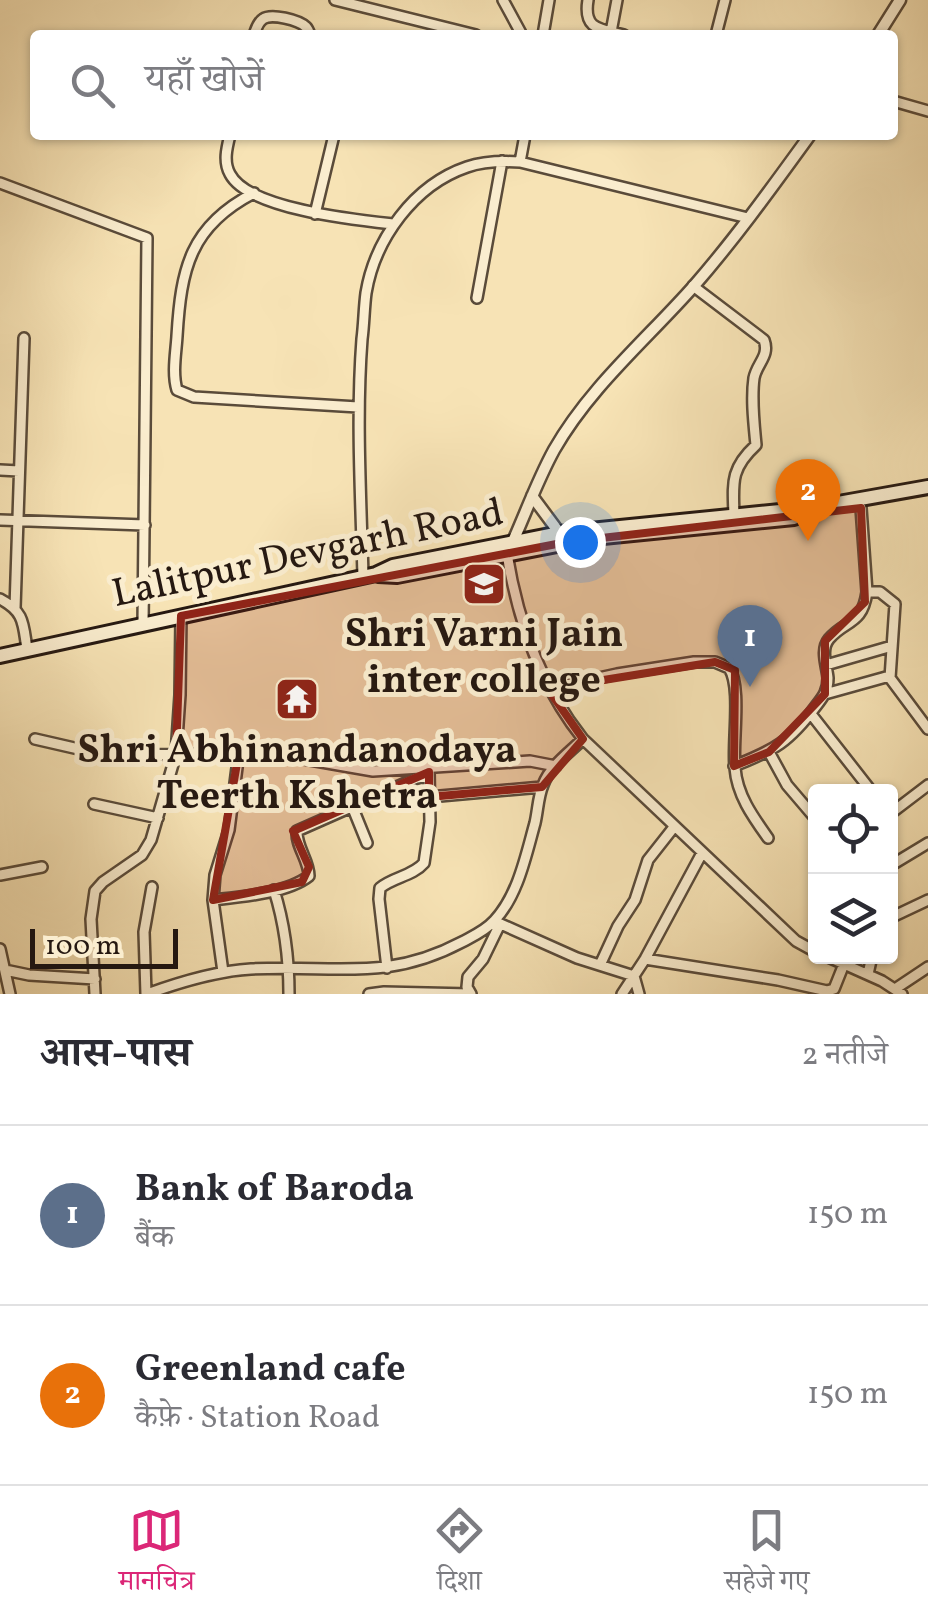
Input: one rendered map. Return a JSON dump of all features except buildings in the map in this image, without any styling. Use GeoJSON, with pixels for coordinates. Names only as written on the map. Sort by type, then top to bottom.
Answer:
{"type":"FeatureCollection","features":[{"type":"Feature","properties":{"kind":"main road","name":"Lalitpur Devgarh Road"},"geometry":{"type":"LineString","coordinates":[[0,656],[370,576],[393,566],[563,538],[928,491]]}},
{"type":"Feature","properties":{"kind":"main road"},"geometry":{"type":"LineString","coordinates":[[563,538],[808,517],[928,491]]}},
{"type":"Feature","properties":{"kind":"street"},"geometry":{"type":"LineString","coordinates":[[335,0],[456,30]]}},
{"type":"Feature","properties":{"kind":"street"},"geometry":{"type":"LineString","coordinates":[[503,0],[519,30]]}},
{"type":"Feature","properties":{"kind":"street"},"geometry":{"type":"LineString","coordinates":[[543,30],[549,0]]}},
{"type":"Feature","properties":{"kind":"street"},"geometry":{"type":"LineString","coordinates":[[588,0],[590,23],[606,30]]}},
{"type":"Feature","properties":{"kind":"street"},"geometry":{"type":"LineString","coordinates":[[610,30],[617,0]]}},
{"type":"Feature","properties":{"kind":"street"},"geometry":{"type":"LineString","coordinates":[[717,30],[725,0]]}},
{"type":"Feature","properties":{"kind":"street"},"geometry":{"type":"LineString","coordinates":[[881,30],[900,0]]}},
{"type":"Feature","properties":{"kind":"street"},"geometry":{"type":"LineString","coordinates":[[256,30],[264,18],[271,17],[298,22],[307,30]]}},
{"type":"Feature","properties":{"kind":"street"},"geometry":{"type":"LineString","coordinates":[[898,102],[928,111]]}},
{"type":"Feature","properties":{"kind":"street"},"geometry":{"type":"LineString","coordinates":[[229,140],[229,172],[254,194],[315,214],[393,224]]}},
{"type":"Feature","properties":{"kind":"street"},"geometry":{"type":"LineString","coordinates":[[315,214],[333,140]]}},
{"type":"Feature","properties":{"kind":"street"},"geometry":{"type":"LineString","coordinates":[[520,162],[524,140]]}},
{"type":"Feature","properties":{"kind":"street"},"geometry":{"type":"LineString","coordinates":[[806,140],[693,286],[618,364],[583,408],[556,448],[510,548],[522,621],[548,688],[582,739],[796,941],[808,948]]}},
{"type":"Feature","properties":{"kind":"street"},"geometry":{"type":"LineString","coordinates":[[477,298],[502,161]]}},
{"type":"Feature","properties":{"kind":"street"},"geometry":{"type":"LineString","coordinates":[[370,576],[358,407],[366,292],[376,258],[393,224],[414,200],[465,167],[502,161],[520,162],[748,218]]}},
{"type":"Feature","properties":{"kind":"street"},"geometry":{"type":"LineString","coordinates":[[0,183],[147,238],[142,624]]}},
{"type":"Feature","properties":{"kind":"street"},"geometry":{"type":"LineString","coordinates":[[254,194],[226,209],[189,259],[180,295],[177,390],[194,397],[358,407]]}},
{"type":"Feature","properties":{"kind":"street"},"geometry":{"type":"LineString","coordinates":[[693,286],[764,340],[767,347],[754,374],[756,445],[739,463],[732,478],[734,516]]}},
{"type":"Feature","properties":{"kind":"street"},"geometry":{"type":"LineString","coordinates":[[15,608],[24,338]]}},
{"type":"Feature","properties":{"kind":"street"},"geometry":{"type":"LineString","coordinates":[[0,470],[20,471]]}},
{"type":"Feature","properties":{"kind":"street"},"geometry":{"type":"LineString","coordinates":[[532,496],[563,538]]}},
{"type":"Feature","properties":{"kind":"street"},"geometry":{"type":"LineString","coordinates":[[734,766],[769,752],[798,730],[825,694],[825,645],[854,620],[865,602],[861,508]]}},
{"type":"Feature","properties":{"kind":"street"},"geometry":{"type":"LineString","coordinates":[[0,520],[145,524]]}},
{"type":"Feature","properties":{"kind":"street"},"geometry":{"type":"LineString","coordinates":[[866,592],[880,592],[896,604],[890,678],[928,729]]}},
{"type":"Feature","properties":{"kind":"street"},"geometry":{"type":"LineString","coordinates":[[0,600],[22,617],[26,650]]}},
{"type":"Feature","properties":{"kind":"street"},"geometry":{"type":"LineString","coordinates":[[95,994],[91,919],[95,891],[142,855],[151,840],[176,754],[181,616]]}},
{"type":"Feature","properties":{"kind":"street"},"geometry":{"type":"LineString","coordinates":[[826,665],[892,646]]}},
{"type":"Feature","properties":{"kind":"street"},"geometry":{"type":"LineString","coordinates":[[548,688],[694,662],[715,662],[729,668],[735,681],[734,766],[743,798],[768,838]]}},
{"type":"Feature","properties":{"kind":"street"},"geometry":{"type":"LineString","coordinates":[[825,694],[890,678]]}},
{"type":"Feature","properties":{"kind":"street"},"geometry":{"type":"LineString","coordinates":[[810,714],[866,784]]}},
{"type":"Feature","properties":{"kind":"street"},"geometry":{"type":"LineString","coordinates":[[35,738],[96,753],[291,755],[373,771],[429,772],[530,761],[556,766]]}},
{"type":"Feature","properties":{"kind":"street"},"geometry":{"type":"LineString","coordinates":[[368,994],[470,994],[468,977],[484,959],[518,881],[542,787],[582,739]]}},
{"type":"Feature","properties":{"kind":"street"},"geometry":{"type":"LineString","coordinates":[[223,972],[213,900],[215,875],[229,830],[240,752]]}},
{"type":"Feature","properties":{"kind":"street"},"geometry":{"type":"LineString","coordinates":[[769,752],[787,785],[808,810]]}},
{"type":"Feature","properties":{"kind":"street"},"geometry":{"type":"LineString","coordinates":[[387,968],[380,888],[424,863],[430,822],[429,772]]}},
{"type":"Feature","properties":{"kind":"street"},"geometry":{"type":"LineString","coordinates":[[213,900],[302,882],[309,876],[309,866],[296,838],[297,831],[429,772]]}},
{"type":"Feature","properties":{"kind":"street"},"geometry":{"type":"LineString","coordinates":[[898,808],[928,785]]}},
{"type":"Feature","properties":{"kind":"street"},"geometry":{"type":"LineString","coordinates":[[430,797],[542,787]]}},
{"type":"Feature","properties":{"kind":"street"},"geometry":{"type":"LineString","coordinates":[[94,804],[158,818]]}},
{"type":"Feature","properties":{"kind":"street"},"geometry":{"type":"LineString","coordinates":[[352,806],[367,844]]}},
{"type":"Feature","properties":{"kind":"street"},"geometry":{"type":"LineString","coordinates":[[600,965],[635,900],[648,860],[674,827]]}},
{"type":"Feature","properties":{"kind":"street"},"geometry":{"type":"LineString","coordinates":[[898,861],[928,843]]}},
{"type":"Feature","properties":{"kind":"street"},"geometry":{"type":"LineString","coordinates":[[622,994],[702,853]]}},
{"type":"Feature","properties":{"kind":"street"},"geometry":{"type":"LineString","coordinates":[[0,875],[42,866]]}},
{"type":"Feature","properties":{"kind":"street"},"geometry":{"type":"LineString","coordinates":[[152,886],[144,932],[147,994],[178,989],[223,972],[387,968],[410,964],[497,923]]}},
{"type":"Feature","properties":{"kind":"street"},"geometry":{"type":"LineString","coordinates":[[274,890],[285,932],[289,994]]}},
{"type":"Feature","properties":{"kind":"street"},"geometry":{"type":"LineString","coordinates":[[898,914],[928,900]]}},
{"type":"Feature","properties":{"kind":"street"},"geometry":{"type":"LineString","coordinates":[[497,923],[562,952],[634,976]]}},
{"type":"Feature","properties":{"kind":"street"},"geometry":{"type":"LineString","coordinates":[[0,949],[10,994]]}},
{"type":"Feature","properties":{"kind":"street"},"geometry":{"type":"LineString","coordinates":[[645,959],[826,990],[834,989],[844,964],[898,992],[928,967]]}},
{"type":"Feature","properties":{"kind":"street"},"geometry":{"type":"LineString","coordinates":[[868,974],[870,964]]}},
{"type":"Feature","properties":{"kind":"street"},"geometry":{"type":"LineString","coordinates":[[5,970],[95,980]]}},
{"type":"Feature","properties":{"kind":"street"},"geometry":{"type":"LineString","coordinates":[[634,976],[640,994]]}},
{"type":"Feature","properties":{"kind":"highlighted area"},"geometry":{"type":"Polygon","coordinates":[[[861,508],[865,602],[825,641],[825,694],[769,752],[734,766],[735,670],[715,662],[548,689],[583,739],[542,787],[429,797],[429,772],[293,831],[309,867],[302,882],[231,898],[213,900],[239,752],[176,754],[181,616],[567,542],[861,508]]]}},
{"type":"Feature","properties":{"kind":"place","name":"Greenland cafe"},"geometry":{"type":"Point","coordinates":[808,541]}},
{"type":"Feature","properties":{"kind":"place","name":"Shri Varni Jain inter college"},"geometry":{"type":"Point","coordinates":[484,584]}},
{"type":"Feature","properties":{"kind":"place","name":"Bank of Baroda"},"geometry":{"type":"Point","coordinates":[750,687]}},
{"type":"Feature","properties":{"kind":"place","name":"Shri Abhinandanodaya Teerth Kshetra"},"geometry":{"type":"Point","coordinates":[297,699]}}]}
